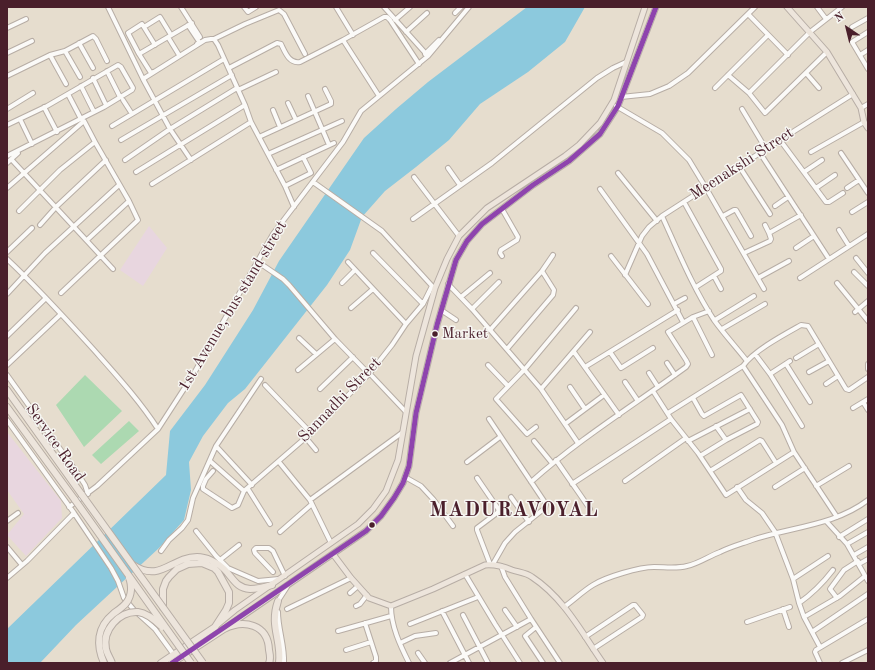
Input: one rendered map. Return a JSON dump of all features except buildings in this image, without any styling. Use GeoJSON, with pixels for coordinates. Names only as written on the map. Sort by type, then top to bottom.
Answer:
{"type":"FeatureCollection","features":[{"type":"Feature","properties":{"kind":"highway"},"geometry":{"type":"LineString","coordinates":[[7,390],[85,494],[130,563],[203,663]]}},
{"type":"Feature","properties":{"kind":"highway"},"geometry":{"type":"LineString","coordinates":[[7,407],[191,663]]}},
{"type":"Feature","properties":{"kind":"highway"},"geometry":{"type":"LineString","coordinates":[[130,563],[141,570],[152,571],[163,570],[189,558],[207,558],[224,569],[233,581],[249,589],[258,589],[272,585]]}},
{"type":"Feature","properties":{"kind":"highway"},"geometry":{"type":"LineString","coordinates":[[161,663],[215,627],[229,603],[229,592],[218,572],[209,566],[194,563],[183,566],[172,573],[166,581],[163,590],[163,607]]}},
{"type":"Feature","properties":{"kind":"highway"},"geometry":{"type":"LineString","coordinates":[[104,663],[99,649],[99,634],[108,619],[124,606],[130,595],[130,580],[124,569]]}},
{"type":"Feature","properties":{"kind":"highway"},"geometry":{"type":"LineString","coordinates":[[278,601],[274,611],[274,624],[279,646],[279,663]]}},
{"type":"Feature","properties":{"kind":"highway"},"geometry":{"type":"LineString","coordinates":[[112,663],[105,648],[106,640],[112,623],[122,616],[138,612],[149,616],[174,639]]}},
{"type":"Feature","properties":{"kind":"highway"},"geometry":{"type":"LineString","coordinates":[[172,663],[232,624],[242,623],[255,626],[263,634],[269,644],[269,663]]}},
{"type":"Feature","properties":{"kind":"main road"},"geometry":{"type":"LineString","coordinates":[[215,627],[235,610],[358,524],[373,509],[386,491],[398,460],[416,356],[434,287],[447,259],[460,236],[487,208],[550,166],[578,145],[600,124],[612,104],[645,7]]}},
{"type":"Feature","properties":{"kind":"main road"},"geometry":{"type":"LineString","coordinates":[[224,629],[366,531],[381,516],[394,498],[409,466],[418,404],[441,310],[456,260],[467,241],[482,224],[569,162],[600,134],[618,106],[656,7]]}},
{"type":"Feature","properties":{"kind":"main road"},"geometry":{"type":"LineString","coordinates":[[787,7],[827,52],[861,108],[864,122],[868,128]]}},
{"type":"Feature","properties":{"kind":"main road"},"geometry":{"type":"LineString","coordinates":[[550,166],[554,172]]}},
{"type":"Feature","properties":{"kind":"main road"},"geometry":{"type":"LineString","coordinates":[[408,402],[418,404]]}},
{"type":"Feature","properties":{"kind":"main road"},"geometry":{"type":"LineString","coordinates":[[333,554],[351,578],[369,598],[392,606],[485,565],[492,564],[501,566],[531,576],[552,593],[564,607],[603,663]]}},
{"type":"Feature","properties":{"kind":"street"},"geometry":{"type":"LineString","coordinates":[[108,7],[154,101],[170,129],[191,160]]}},
{"type":"Feature","properties":{"kind":"street"},"geometry":{"type":"LineString","coordinates":[[155,45],[142,24],[128,33],[150,74],[200,43],[199,37],[181,7]]}},
{"type":"Feature","properties":{"kind":"street"},"geometry":{"type":"LineString","coordinates":[[244,7],[248,12],[256,7]]}},
{"type":"Feature","properties":{"kind":"street"},"geometry":{"type":"LineString","coordinates":[[336,7],[353,34]]}},
{"type":"Feature","properties":{"kind":"street"},"geometry":{"type":"LineString","coordinates":[[385,7],[426,55],[446,31]]}},
{"type":"Feature","properties":{"kind":"street"},"geometry":{"type":"LineString","coordinates":[[395,20],[410,7]]}},
{"type":"Feature","properties":{"kind":"street"},"geometry":{"type":"LineString","coordinates":[[454,13],[461,7]]}},
{"type":"Feature","properties":{"kind":"street","name":"1st Avenue, bus stand street"},"geometry":{"type":"LineString","coordinates":[[85,494],[158,429],[193,375],[273,234],[343,142],[361,111],[419,64],[469,7]]}},
{"type":"Feature","properties":{"kind":"street"},"geometry":{"type":"LineString","coordinates":[[621,97],[650,94],[669,86],[688,73],[755,7]]}},
{"type":"Feature","properties":{"kind":"street"},"geometry":{"type":"LineString","coordinates":[[817,7],[826,19]]}},
{"type":"Feature","properties":{"kind":"street"},"geometry":{"type":"LineString","coordinates":[[749,93],[810,32],[841,7]]}},
{"type":"Feature","properties":{"kind":"street"},"geometry":{"type":"LineString","coordinates":[[143,79],[205,40],[214,39],[279,10],[284,14],[305,54]]}},
{"type":"Feature","properties":{"kind":"street"},"geometry":{"type":"LineString","coordinates":[[406,32],[427,13]]}},
{"type":"Feature","properties":{"kind":"street"},"geometry":{"type":"LineString","coordinates":[[748,14],[788,55]]}},
{"type":"Feature","properties":{"kind":"street"},"geometry":{"type":"LineString","coordinates":[[228,68],[278,43],[281,44],[290,59],[296,63],[307,59],[343,40],[384,16],[387,17],[419,64]]}},
{"type":"Feature","properties":{"kind":"street"},"geometry":{"type":"LineString","coordinates":[[144,27],[160,17],[179,55]]}},
{"type":"Feature","properties":{"kind":"street"},"geometry":{"type":"LineString","coordinates":[[852,27],[868,18]]}},
{"type":"Feature","properties":{"kind":"street"},"geometry":{"type":"LineString","coordinates":[[7,28],[26,19]]}},
{"type":"Feature","properties":{"kind":"street"},"geometry":{"type":"LineString","coordinates":[[140,54],[190,24]]}},
{"type":"Feature","properties":{"kind":"street"},"geometry":{"type":"LineString","coordinates":[[868,32],[852,41],[868,68]]}},
{"type":"Feature","properties":{"kind":"street"},"geometry":{"type":"LineString","coordinates":[[715,88],[768,35]]}},
{"type":"Feature","properties":{"kind":"street"},"geometry":{"type":"LineString","coordinates":[[7,76],[50,55],[65,51],[92,36],[94,36],[107,61]]}},
{"type":"Feature","properties":{"kind":"street"},"geometry":{"type":"LineString","coordinates":[[214,39],[245,104],[251,122],[285,186],[294,207]]}},
{"type":"Feature","properties":{"kind":"street"},"geometry":{"type":"LineString","coordinates":[[343,40],[380,96]]}},
{"type":"Feature","properties":{"kind":"street"},"geometry":{"type":"LineString","coordinates":[[7,53],[32,41]]}},
{"type":"Feature","properties":{"kind":"street"},"geometry":{"type":"LineString","coordinates":[[79,43],[93,68]]}},
{"type":"Feature","properties":{"kind":"street"},"geometry":{"type":"LineString","coordinates":[[860,55],[868,50]]}},
{"type":"Feature","properties":{"kind":"street"},"geometry":{"type":"LineString","coordinates":[[65,51],[80,78]]}},
{"type":"Feature","properties":{"kind":"street"},"geometry":{"type":"LineString","coordinates":[[728,74],[749,93],[764,113],[827,52]]}},
{"type":"Feature","properties":{"kind":"street"},"geometry":{"type":"LineString","coordinates":[[50,55],[66,84]]}},
{"type":"Feature","properties":{"kind":"street"},"geometry":{"type":"LineString","coordinates":[[112,126],[224,59]]}},
{"type":"Feature","properties":{"kind":"street"},"geometry":{"type":"LineString","coordinates":[[413,219],[492,163],[597,78],[626,62]]}},
{"type":"Feature","properties":{"kind":"street"},"geometry":{"type":"LineString","coordinates":[[7,125],[68,94],[115,66],[119,66],[133,88],[122,99],[106,105],[57,132],[7,156]]}},
{"type":"Feature","properties":{"kind":"street"},"geometry":{"type":"LineString","coordinates":[[106,71],[132,114]]}},
{"type":"Feature","properties":{"kind":"street"},"geometry":{"type":"LineString","coordinates":[[125,160],[170,129],[238,89],[276,72]]}},
{"type":"Feature","properties":{"kind":"street"},"geometry":{"type":"LineString","coordinates":[[806,73],[819,88]]}},
{"type":"Feature","properties":{"kind":"street"},"geometry":{"type":"LineString","coordinates":[[121,140],[232,75]]}},
{"type":"Feature","properties":{"kind":"street"},"geometry":{"type":"LineString","coordinates":[[94,78],[106,105]]}},
{"type":"Feature","properties":{"kind":"street"},"geometry":{"type":"LineString","coordinates":[[81,86],[94,112]]}},
{"type":"Feature","properties":{"kind":"street"},"geometry":{"type":"LineString","coordinates":[[259,137],[331,104],[326,89]]}},
{"type":"Feature","properties":{"kind":"street"},"geometry":{"type":"LineString","coordinates":[[7,109],[33,93]]}},
{"type":"Feature","properties":{"kind":"street"},"geometry":{"type":"LineString","coordinates":[[68,94],[81,119]]}},
{"type":"Feature","properties":{"kind":"street","name":"Meenakshi Street"},"geometry":{"type":"LineString","coordinates":[[625,275],[640,244],[642,236],[648,227],[662,216],[739,166],[853,94]]}},
{"type":"Feature","properties":{"kind":"street"},"geometry":{"type":"LineString","coordinates":[[308,96],[329,145]]}},
{"type":"Feature","properties":{"kind":"street"},"geometry":{"type":"LineString","coordinates":[[288,103],[296,120]]}},
{"type":"Feature","properties":{"kind":"street"},"geometry":{"type":"LineString","coordinates":[[136,172],[245,104]]}},
{"type":"Feature","properties":{"kind":"street"},"geometry":{"type":"LineString","coordinates":[[612,104],[618,106],[662,133],[689,160],[723,216],[764,289]]}},
{"type":"Feature","properties":{"kind":"street"},"geometry":{"type":"LineString","coordinates":[[861,108],[868,104]]}},
{"type":"Feature","properties":{"kind":"street"},"geometry":{"type":"LineString","coordinates":[[44,107],[57,132]]}},
{"type":"Feature","properties":{"kind":"street"},"geometry":{"type":"LineString","coordinates":[[742,109],[766,149]]}},
{"type":"Feature","properties":{"kind":"street"},"geometry":{"type":"LineString","coordinates":[[273,110],[280,127]]}},
{"type":"Feature","properties":{"kind":"street"},"geometry":{"type":"LineString","coordinates":[[20,119],[32,144]]}},
{"type":"Feature","properties":{"kind":"street"},"geometry":{"type":"LineString","coordinates":[[268,154],[342,120]]}},
{"type":"Feature","properties":{"kind":"street"},"geometry":{"type":"LineString","coordinates":[[7,188],[84,121],[129,201],[138,220],[61,293]]}},
{"type":"Feature","properties":{"kind":"street"},"geometry":{"type":"LineString","coordinates":[[152,184],[251,122]]}},
{"type":"Feature","properties":{"kind":"street"},"geometry":{"type":"LineString","coordinates":[[811,152],[864,122]]}},
{"type":"Feature","properties":{"kind":"street"},"geometry":{"type":"LineString","coordinates":[[780,140],[828,202],[843,193]]}},
{"type":"Feature","properties":{"kind":"street"},"geometry":{"type":"LineString","coordinates":[[19,212],[60,170],[95,142]]}},
{"type":"Feature","properties":{"kind":"street"},"geometry":{"type":"LineString","coordinates":[[276,170],[334,143]]}},
{"type":"Feature","properties":{"kind":"street"},"geometry":{"type":"LineString","coordinates":[[7,163],[19,152]]}},
{"type":"Feature","properties":{"kind":"street"},"geometry":{"type":"LineString","coordinates":[[760,153],[829,259]]}},
{"type":"Feature","properties":{"kind":"street"},"geometry":{"type":"LineString","coordinates":[[841,154],[868,193]]}},
{"type":"Feature","properties":{"kind":"street"},"geometry":{"type":"LineString","coordinates":[[285,186],[311,173],[303,157]]}},
{"type":"Feature","properties":{"kind":"street"},"geometry":{"type":"LineString","coordinates":[[11,159],[113,269]]}},
{"type":"Feature","properties":{"kind":"street"},"geometry":{"type":"LineString","coordinates":[[40,225],[56,207],[106,160]]}},
{"type":"Feature","properties":{"kind":"street"},"geometry":{"type":"LineString","coordinates":[[804,172],[822,160]]}},
{"type":"Feature","properties":{"kind":"street"},"geometry":{"type":"LineString","coordinates":[[739,166],[770,214]]}},
{"type":"Feature","properties":{"kind":"street"},"geometry":{"type":"LineString","coordinates":[[448,168],[460,185]]}},
{"type":"Feature","properties":{"kind":"street"},"geometry":{"type":"LineString","coordinates":[[618,173],[656,221]]}},
{"type":"Feature","properties":{"kind":"street"},"geometry":{"type":"LineString","coordinates":[[817,189],[835,175]]}},
{"type":"Feature","properties":{"kind":"street"},"geometry":{"type":"LineString","coordinates":[[414,177],[460,236]]}},
{"type":"Feature","properties":{"kind":"street"},"geometry":{"type":"LineString","coordinates":[[847,188],[859,180]]}},
{"type":"Feature","properties":{"kind":"street"},"geometry":{"type":"LineString","coordinates":[[313,182],[382,231],[434,287]]}},
{"type":"Feature","properties":{"kind":"street"},"geometry":{"type":"LineString","coordinates":[[7,294],[24,275],[74,226],[119,185]]}},
{"type":"Feature","properties":{"kind":"street"},"geometry":{"type":"LineString","coordinates":[[600,190],[647,254],[683,322]]}},
{"type":"Feature","properties":{"kind":"street"},"geometry":{"type":"LineString","coordinates":[[775,206],[788,197]]}},
{"type":"Feature","properties":{"kind":"street"},"geometry":{"type":"LineString","coordinates":[[87,240],[129,201]]}},
{"type":"Feature","properties":{"kind":"street"},"geometry":{"type":"LineString","coordinates":[[684,202],[721,270],[696,287]]}},
{"type":"Feature","properties":{"kind":"street"},"geometry":{"type":"LineString","coordinates":[[852,212],[868,202]]}},
{"type":"Feature","properties":{"kind":"street"},"geometry":{"type":"LineString","coordinates":[[502,209],[518,237],[517,240],[501,250],[502,256]]}},
{"type":"Feature","properties":{"kind":"street"},"geometry":{"type":"LineString","coordinates":[[723,216],[736,210],[751,236]]}},
{"type":"Feature","properties":{"kind":"street"},"geometry":{"type":"LineString","coordinates":[[769,233],[801,215]]}},
{"type":"Feature","properties":{"kind":"street"},"geometry":{"type":"LineString","coordinates":[[662,216],[696,287],[709,310],[746,361]]}},
{"type":"Feature","properties":{"kind":"street"},"geometry":{"type":"LineString","coordinates":[[744,253],[771,239],[765,225]]}},
{"type":"Feature","properties":{"kind":"street"},"geometry":{"type":"LineString","coordinates":[[7,252],[32,228]]}},
{"type":"Feature","properties":{"kind":"street"},"geometry":{"type":"LineString","coordinates":[[839,230],[849,246]]}},
{"type":"Feature","properties":{"kind":"street"},"geometry":{"type":"LineString","coordinates":[[800,278],[868,234]]}},
{"type":"Feature","properties":{"kind":"street"},"geometry":{"type":"LineString","coordinates":[[796,248],[814,236]]}},
{"type":"Feature","properties":{"kind":"street"},"geometry":{"type":"LineString","coordinates":[[373,253],[423,304]]}},
{"type":"Feature","properties":{"kind":"street"},"geometry":{"type":"LineString","coordinates":[[490,330],[542,271],[553,255]]}},
{"type":"Feature","properties":{"kind":"street"},"geometry":{"type":"LineString","coordinates":[[611,256],[648,304]]}},
{"type":"Feature","properties":{"kind":"street"},"geometry":{"type":"LineString","coordinates":[[856,258],[868,273]]}},
{"type":"Feature","properties":{"kind":"street"},"geometry":{"type":"LineString","coordinates":[[7,259],[61,314],[131,392],[158,429]]}},
{"type":"Feature","properties":{"kind":"street"},"geometry":{"type":"LineString","coordinates":[[758,278],[789,261]]}},
{"type":"Feature","properties":{"kind":"street"},"geometry":{"type":"LineString","coordinates":[[258,262],[289,285],[335,339],[406,412]]}},
{"type":"Feature","properties":{"kind":"street"},"geometry":{"type":"LineString","coordinates":[[348,262],[406,324]]}},
{"type":"Feature","properties":{"kind":"street"},"geometry":{"type":"LineString","coordinates":[[342,283],[355,270]]}},
{"type":"Feature","properties":{"kind":"street"},"geometry":{"type":"LineString","coordinates":[[507,349],[554,292],[542,271]]}},
{"type":"Feature","properties":{"kind":"street"},"geometry":{"type":"LineString","coordinates":[[854,272],[868,286]]}},
{"type":"Feature","properties":{"kind":"street"},"geometry":{"type":"LineString","coordinates":[[461,297],[490,273]]}},
{"type":"Feature","properties":{"kind":"street"},"geometry":{"type":"LineString","coordinates":[[714,276],[722,289]]}},
{"type":"Feature","properties":{"kind":"street"},"geometry":{"type":"LineString","coordinates":[[472,309],[500,282]]}},
{"type":"Feature","properties":{"kind":"street"},"geometry":{"type":"LineString","coordinates":[[837,283],[856,311],[868,320]]}},
{"type":"Feature","properties":{"kind":"street"},"geometry":{"type":"LineString","coordinates":[[448,284],[472,309],[541,389],[578,443]]}},
{"type":"Feature","properties":{"kind":"street","name":"Sannadhi Street"},"geometry":{"type":"LineString","coordinates":[[213,472],[206,479],[202,486],[203,489],[232,508],[234,507],[238,504],[246,490],[306,438],[370,375],[434,287]]}},
{"type":"Feature","properties":{"kind":"street"},"geometry":{"type":"LineString","coordinates":[[351,308],[373,289]]}},
{"type":"Feature","properties":{"kind":"street"},"geometry":{"type":"LineString","coordinates":[[715,320],[754,296]]}},
{"type":"Feature","properties":{"kind":"street"},"geometry":{"type":"LineString","coordinates":[[7,336],[46,298]]}},
{"type":"Feature","properties":{"kind":"street"},"geometry":{"type":"LineString","coordinates":[[674,304],[685,298]]}},
{"type":"Feature","properties":{"kind":"street"},"geometry":{"type":"LineString","coordinates":[[856,311],[868,301]]}},
{"type":"Feature","properties":{"kind":"street"},"geometry":{"type":"LineString","coordinates":[[722,329],[765,304]]}},
{"type":"Feature","properties":{"kind":"street"},"geometry":{"type":"LineString","coordinates":[[536,426],[527,434],[496,399],[524,369],[576,308]]}},
{"type":"Feature","properties":{"kind":"street"},"geometry":{"type":"LineString","coordinates":[[441,310],[456,320]]}},
{"type":"Feature","properties":{"kind":"street"},"geometry":{"type":"LineString","coordinates":[[585,367],[678,310]]}},
{"type":"Feature","properties":{"kind":"street"},"geometry":{"type":"LineString","coordinates":[[531,482],[554,461],[578,443],[686,368],[688,364],[668,332],[683,322],[709,310]]}},
{"type":"Feature","properties":{"kind":"street"},"geometry":{"type":"LineString","coordinates":[[7,365],[61,314]]}},
{"type":"Feature","properties":{"kind":"street"},"geometry":{"type":"LineString","coordinates":[[693,317],[712,355]]}},
{"type":"Feature","properties":{"kind":"street"},"geometry":{"type":"LineString","coordinates":[[668,413],[743,366],[746,361],[755,354],[802,325],[808,326],[847,390],[868,377]]}},
{"type":"Feature","properties":{"kind":"street"},"geometry":{"type":"LineString","coordinates":[[541,389],[590,332]]}},
{"type":"Feature","properties":{"kind":"street"},"geometry":{"type":"LineString","coordinates":[[299,338],[316,354]]}},
{"type":"Feature","properties":{"kind":"street"},"geometry":{"type":"LineString","coordinates":[[298,370],[335,339]]}},
{"type":"Feature","properties":{"kind":"street"},"geometry":{"type":"LineString","coordinates":[[796,358],[819,344]]}},
{"type":"Feature","properties":{"kind":"street"},"geometry":{"type":"LineString","coordinates":[[610,352],[621,368],[653,348]]}},
{"type":"Feature","properties":{"kind":"street"},"geometry":{"type":"LineString","coordinates":[[574,352],[619,415]]}},
{"type":"Feature","properties":{"kind":"street"},"geometry":{"type":"LineString","coordinates":[[755,354],[770,374],[802,426]]}},
{"type":"Feature","properties":{"kind":"street"},"geometry":{"type":"LineString","coordinates":[[320,389],[353,357]]}},
{"type":"Feature","properties":{"kind":"street"},"geometry":{"type":"LineString","coordinates":[[809,372],[829,361]]}},
{"type":"Feature","properties":{"kind":"street"},"geometry":{"type":"LineString","coordinates":[[667,363],[675,375]]}},
{"type":"Feature","properties":{"kind":"street"},"geometry":{"type":"LineString","coordinates":[[770,374],[788,363],[810,402]]}},
{"type":"Feature","properties":{"kind":"street"},"geometry":{"type":"LineString","coordinates":[[488,364],[508,386]]}},
{"type":"Feature","properties":{"kind":"street"},"geometry":{"type":"LineString","coordinates":[[868,364],[868,369]]}},
{"type":"Feature","properties":{"kind":"street"},"geometry":{"type":"LineString","coordinates":[[743,366],[782,425],[794,452],[837,517]]}},
{"type":"Feature","properties":{"kind":"street"},"geometry":{"type":"LineString","coordinates":[[649,373],[658,387]]}},
{"type":"Feature","properties":{"kind":"street","name":"Service Road"},"geometry":{"type":"LineString","coordinates":[[7,375],[85,485],[85,494],[69,507]]}},
{"type":"Feature","properties":{"kind":"street"},"geometry":{"type":"LineString","coordinates":[[826,384],[838,376]]}},
{"type":"Feature","properties":{"kind":"street"},"geometry":{"type":"LineString","coordinates":[[162,551],[169,540],[188,520],[193,498],[216,446],[261,379]]}},
{"type":"Feature","properties":{"kind":"street"},"geometry":{"type":"LineString","coordinates":[[625,382],[638,401]]}},
{"type":"Feature","properties":{"kind":"street"},"geometry":{"type":"LineString","coordinates":[[265,385],[311,433]]}},
{"type":"Feature","properties":{"kind":"street"},"geometry":{"type":"LineString","coordinates":[[570,387],[586,409]]}},
{"type":"Feature","properties":{"kind":"street"},"geometry":{"type":"LineString","coordinates":[[653,391],[671,419],[700,456],[726,495],[794,452]]}},
{"type":"Feature","properties":{"kind":"street"},"geometry":{"type":"LineString","coordinates":[[564,424],[604,395]]}},
{"type":"Feature","properties":{"kind":"street"},"geometry":{"type":"LineString","coordinates":[[693,398],[704,416],[741,395],[758,423],[700,456]]}},
{"type":"Feature","properties":{"kind":"street"},"geometry":{"type":"LineString","coordinates":[[853,408],[868,399]]}},
{"type":"Feature","properties":{"kind":"street"},"geometry":{"type":"LineString","coordinates":[[863,402],[868,410]]}},
{"type":"Feature","properties":{"kind":"street"},"geometry":{"type":"LineString","coordinates":[[625,481],[687,439],[750,409]]}},
{"type":"Feature","properties":{"kind":"street"},"geometry":{"type":"LineString","coordinates":[[488,419],[546,504],[546,506],[515,532],[505,543],[492,564]]}},
{"type":"Feature","properties":{"kind":"street"},"geometry":{"type":"LineString","coordinates":[[572,484],[671,419]]}},
{"type":"Feature","properties":{"kind":"street"},"geometry":{"type":"LineString","coordinates":[[7,420],[74,513],[116,575],[124,598],[134,610],[155,629],[174,655]]}},
{"type":"Feature","properties":{"kind":"street"},"geometry":{"type":"LineString","coordinates":[[716,426],[726,440]]}},
{"type":"Feature","properties":{"kind":"street"},"geometry":{"type":"LineString","coordinates":[[280,532],[311,502],[403,432]]}},
{"type":"Feature","properties":{"kind":"street"},"geometry":{"type":"LineString","coordinates":[[467,462],[500,437]]}},
{"type":"Feature","properties":{"kind":"street"},"geometry":{"type":"LineString","coordinates":[[306,438],[316,450]]}},
{"type":"Feature","properties":{"kind":"street"},"geometry":{"type":"LineString","coordinates":[[710,471],[760,440],[776,463]]}},
{"type":"Feature","properties":{"kind":"street"},"geometry":{"type":"LineString","coordinates":[[534,441],[554,461],[590,509]]}},
{"type":"Feature","properties":{"kind":"street"},"geometry":{"type":"LineString","coordinates":[[216,446],[252,485]]}},
{"type":"Feature","properties":{"kind":"street"},"geometry":{"type":"LineString","coordinates":[[210,461],[246,490],[270,524]]}},
{"type":"Feature","properties":{"kind":"street"},"geometry":{"type":"LineString","coordinates":[[279,462],[311,502],[331,543]]}},
{"type":"Feature","properties":{"kind":"street"},"geometry":{"type":"LineString","coordinates":[[816,486],[849,466]]}},
{"type":"Feature","properties":{"kind":"street"},"geometry":{"type":"LineString","coordinates":[[775,487],[805,468]]}},
{"type":"Feature","properties":{"kind":"street"},"geometry":{"type":"LineString","coordinates":[[405,477],[421,486],[433,499],[453,526]]}},
{"type":"Feature","properties":{"kind":"street"},"geometry":{"type":"LineString","coordinates":[[477,478],[499,510],[497,514],[477,528],[492,564]]}},
{"type":"Feature","properties":{"kind":"street"},"geometry":{"type":"LineString","coordinates":[[737,487],[746,500],[762,513],[775,532],[793,579],[804,617],[820,647]]}},
{"type":"Feature","properties":{"kind":"street"},"geometry":{"type":"LineString","coordinates":[[510,497],[528,522]]}},
{"type":"Feature","properties":{"kind":"street"},"geometry":{"type":"LineString","coordinates":[[564,607],[600,581],[644,568],[678,568],[689,566],[721,551],[775,532],[826,522],[858,507],[868,500]]}},
{"type":"Feature","properties":{"kind":"street"},"geometry":{"type":"LineString","coordinates":[[7,521],[18,513]]}},
{"type":"Feature","properties":{"kind":"street"},"geometry":{"type":"LineString","coordinates":[[8,575],[22,565],[74,513]]}},
{"type":"Feature","properties":{"kind":"street"},"geometry":{"type":"LineString","coordinates":[[839,537],[868,519]]}},
{"type":"Feature","properties":{"kind":"street"},"geometry":{"type":"LineString","coordinates":[[826,522],[847,544],[868,581]]}},
{"type":"Feature","properties":{"kind":"street"},"geometry":{"type":"LineString","coordinates":[[196,531],[228,568],[258,580],[283,577],[273,551],[270,548],[256,548],[254,550],[255,553],[273,572]]}},
{"type":"Feature","properties":{"kind":"street"},"geometry":{"type":"LineString","coordinates":[[847,544],[868,532]]}},
{"type":"Feature","properties":{"kind":"street"},"geometry":{"type":"LineString","coordinates":[[220,560],[239,545]]}},
{"type":"Feature","properties":{"kind":"street"},"geometry":{"type":"LineString","coordinates":[[854,555],[868,547]]}},
{"type":"Feature","properties":{"kind":"street"},"geometry":{"type":"LineString","coordinates":[[8,548],[22,565]]}},
{"type":"Feature","properties":{"kind":"street"},"geometry":{"type":"LineString","coordinates":[[793,579],[828,556]]}},
{"type":"Feature","properties":{"kind":"street"},"geometry":{"type":"LineString","coordinates":[[837,598],[830,589],[844,570],[858,562],[868,559]]}},
{"type":"Feature","properties":{"kind":"street"},"geometry":{"type":"LineString","coordinates":[[501,566],[530,619],[560,663]]}},
{"type":"Feature","properties":{"kind":"street"},"geometry":{"type":"LineString","coordinates":[[799,603],[810,595],[833,570]]}},
{"type":"Feature","properties":{"kind":"street"},"geometry":{"type":"LineString","coordinates":[[465,574],[520,663]]}},
{"type":"Feature","properties":{"kind":"street"},"geometry":{"type":"LineString","coordinates":[[804,617],[837,598],[866,576]]}},
{"type":"Feature","properties":{"kind":"street"},"geometry":{"type":"LineString","coordinates":[[287,609],[351,578]]}},
{"type":"Feature","properties":{"kind":"street"},"geometry":{"type":"LineString","coordinates":[[284,663],[284,651],[279,629],[278,601],[288,585]]}},
{"type":"Feature","properties":{"kind":"street"},"geometry":{"type":"LineString","coordinates":[[350,593],[358,586]]}},
{"type":"Feature","properties":{"kind":"street"},"geometry":{"type":"LineString","coordinates":[[812,632],[868,594]]}},
{"type":"Feature","properties":{"kind":"street"},"geometry":{"type":"LineString","coordinates":[[356,606],[360,604],[366,595]]}},
{"type":"Feature","properties":{"kind":"street"},"geometry":{"type":"LineString","coordinates":[[410,624],[478,597]]}},
{"type":"Feature","properties":{"kind":"street"},"geometry":{"type":"LineString","coordinates":[[585,637],[633,604],[643,615],[593,649]]}},
{"type":"Feature","properties":{"kind":"street"},"geometry":{"type":"LineString","coordinates":[[392,606],[391,616],[394,628],[409,663]]}},
{"type":"Feature","properties":{"kind":"street"},"geometry":{"type":"LineString","coordinates":[[747,622],[790,607]]}},
{"type":"Feature","properties":{"kind":"street"},"geometry":{"type":"LineString","coordinates":[[783,609],[789,626]]}},
{"type":"Feature","properties":{"kind":"street"},"geometry":{"type":"LineString","coordinates":[[505,610],[517,627]]}},
{"type":"Feature","properties":{"kind":"street"},"geometry":{"type":"LineString","coordinates":[[442,611],[469,663]]}},
{"type":"Feature","properties":{"kind":"street"},"geometry":{"type":"LineString","coordinates":[[463,615],[488,663]]}},
{"type":"Feature","properties":{"kind":"street"},"geometry":{"type":"LineString","coordinates":[[338,631],[391,616]]}},
{"type":"Feature","properties":{"kind":"street"},"geometry":{"type":"LineString","coordinates":[[450,663],[466,656],[530,619]]}},
{"type":"Feature","properties":{"kind":"street"},"geometry":{"type":"LineString","coordinates":[[820,663],[815,651],[868,619]]}},
{"type":"Feature","properties":{"kind":"street"},"geometry":{"type":"LineString","coordinates":[[365,623],[376,657],[376,661],[372,663]]}},
{"type":"Feature","properties":{"kind":"street"},"geometry":{"type":"LineString","coordinates":[[536,627],[525,636],[543,663]]}},
{"type":"Feature","properties":{"kind":"street"},"geometry":{"type":"LineString","coordinates":[[400,643],[415,636],[436,633]]}},
{"type":"Feature","properties":{"kind":"street"},"geometry":{"type":"LineString","coordinates":[[346,650],[371,642]]}},
{"type":"Feature","properties":{"kind":"street"},"geometry":{"type":"LineString","coordinates":[[842,663],[868,650]]}},
{"type":"Feature","properties":{"kind":"street"},"geometry":{"type":"LineString","coordinates":[[418,653],[424,663]]}},
{"type":"Feature","properties":{"kind":"shaded area"},"geometry":{"type":"Polygon","coordinates":[[[149,226],[167,248],[143,286],[120,270],[149,226]]]}},
{"type":"Feature","properties":{"kind":"shaded area"},"geometry":{"type":"Polygon","coordinates":[[[7,432],[61,501],[62,518],[26,556],[7,535],[24,514],[7,490],[7,432]]]}},
{"type":"Feature","properties":{"kind":"green space"},"geometry":{"type":"Polygon","coordinates":[[[85,375],[122,411],[84,447],[56,405],[85,375]]]}},
{"type":"Feature","properties":{"kind":"green space"},"geometry":{"type":"Polygon","coordinates":[[[129,421],[139,431],[101,464],[92,455],[129,421]]]}},
{"type":"Feature","properties":{"kind":"water"},"geometry":{"type":"Polygon","coordinates":[[[527,7],[585,7],[565,42],[528,72],[480,104],[449,140],[385,191],[362,217],[350,250],[327,285],[245,389],[228,403],[203,436],[189,462],[191,490],[184,520],[159,548],[76,625],[40,663],[7,663],[7,629],[166,475],[170,431],[205,385],[253,310],[279,261],[364,138],[428,82],[527,7]]]}},
{"type":"Feature","properties":{"kind":"transit line"},"geometry":{"type":"LineString","coordinates":[[172,663],[366,531],[381,516],[403,483],[409,466],[416,413],[437,325],[456,260],[467,241],[482,224],[533,185],[569,161],[600,134],[618,106],[656,7]]}},
{"type":"Feature","properties":{"kind":"place","name":"Market"},"geometry":{"type":"Point","coordinates":[435,334]}},
{"type":"Feature","properties":{"kind":"district","name":"MADURAVOYAL"},"geometry":{"type":"Point","coordinates":[514,511]}}]}
